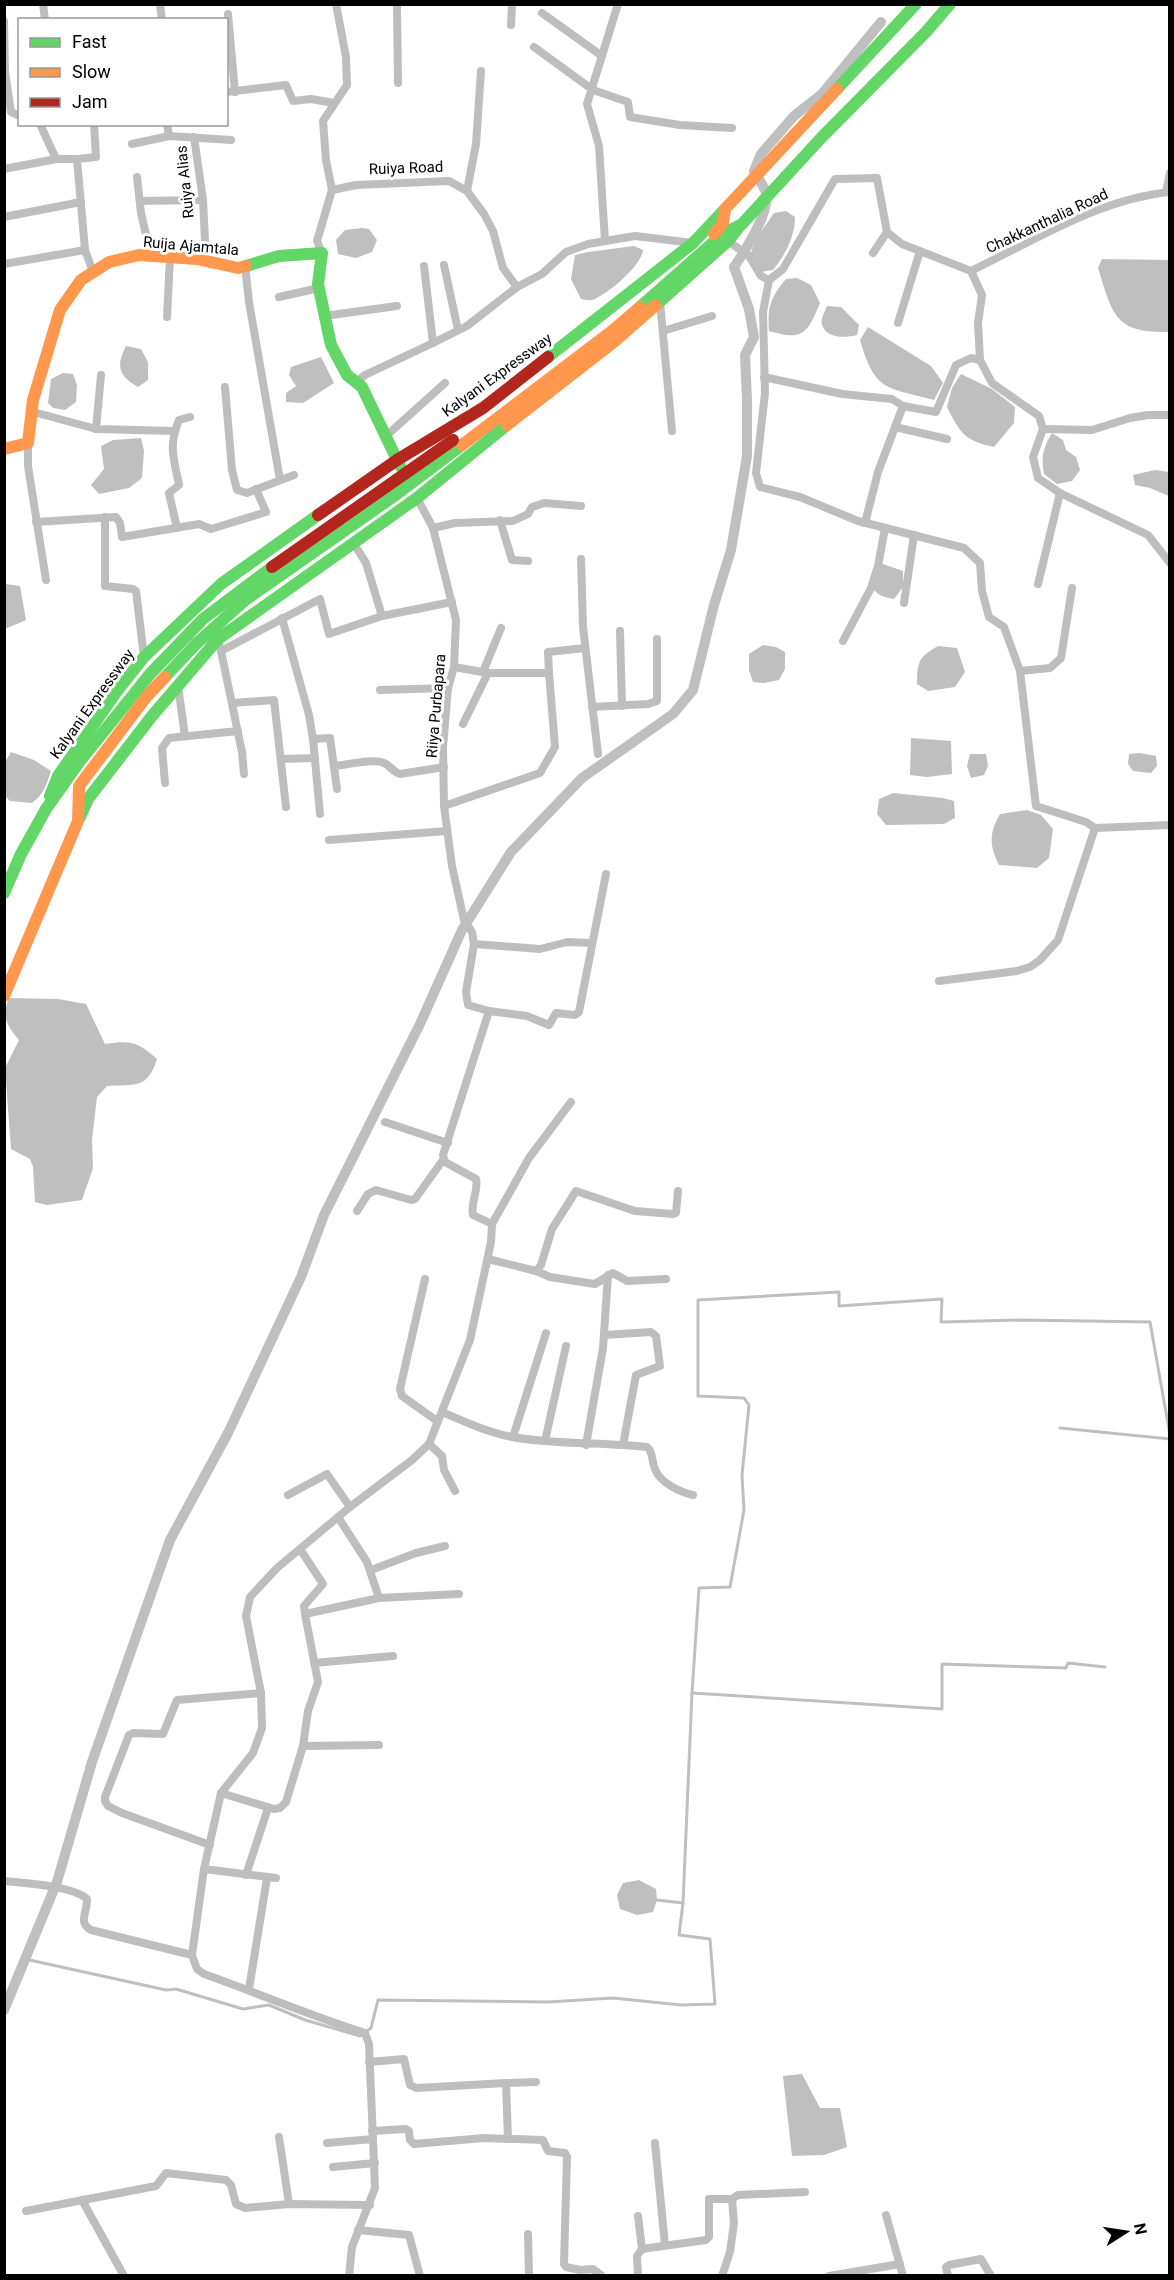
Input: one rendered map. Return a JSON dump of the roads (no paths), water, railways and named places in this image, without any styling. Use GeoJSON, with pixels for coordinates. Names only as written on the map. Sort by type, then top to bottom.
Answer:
{"type":"FeatureCollection","features":[{"type":"Feature","properties":{"kind":"main road","name":"Kalyani Expressway"},"geometry":{"type":"LineString","coordinates":[[46,809],[58,776],[117,691],[144,657],[221,584],[400,466],[483,408],[693,243],[916,4]]}},
{"type":"Feature","properties":{"kind":"main road"},"geometry":{"type":"LineString","coordinates":[[78,821],[79,786],[147,696],[196,644],[244,601],[397,494],[612,331],[723,235],[742,224],[822,137],[927,32],[950,4]]}},
{"type":"Feature","properties":{"kind":"main road"},"geometry":{"type":"LineString","coordinates":[[4,996],[88,799],[178,686],[219,645],[417,498],[615,341],[660,302],[723,235],[725,209]]}},
{"type":"Feature","properties":{"kind":"main road","name":"Kalyani Expressway"},"geometry":{"type":"LineString","coordinates":[[4,893],[21,854],[46,809],[80,761],[150,674],[203,620],[281,560],[504,405],[611,325],[723,235]]}},
{"type":"Feature","properties":{"kind":"main road"},"geometry":{"type":"LineString","coordinates":[[322,253],[319,288],[331,345],[347,375],[362,387],[417,498]]}},
{"type":"Feature","properties":{"kind":"main road","name":"Ruija Ajamtala"},"geometry":{"type":"LineString","coordinates":[[28,443],[30,411],[60,310],[81,280],[93,272],[109,262],[139,255],[206,261],[238,268],[279,256],[322,253]]}},
{"type":"Feature","properties":{"kind":"main road"},"geometry":{"type":"LineString","coordinates":[[4,449],[28,443]]}},
{"type":"Feature","properties":{"kind":"street"},"geometry":{"type":"LineString","coordinates":[[322,253],[317,241],[332,190],[326,160],[323,121],[347,85],[346,57],[336,4]]}},
{"type":"Feature","properties":{"kind":"street"},"geometry":{"type":"LineString","coordinates":[[397,4],[398,83]]}},
{"type":"Feature","properties":{"kind":"street"},"geometry":{"type":"LineString","coordinates":[[511,25],[512,4]]}},
{"type":"Feature","properties":{"kind":"street"},"geometry":{"type":"LineString","coordinates":[[604,242],[599,146],[587,104],[618,4]]}},
{"type":"Feature","properties":{"kind":"street"},"geometry":{"type":"LineString","coordinates":[[542,13],[602,56]]}},
{"type":"Feature","properties":{"kind":"street"},"geometry":{"type":"LineString","coordinates":[[228,14],[231,92],[286,85],[293,101],[311,99],[334,103]]}},
{"type":"Feature","properties":{"kind":"street"},"geometry":{"type":"LineString","coordinates":[[4,21],[6,72],[12,112],[18,116]]}},
{"type":"Feature","properties":{"kind":"street"},"geometry":{"type":"LineString","coordinates":[[534,47],[592,90],[628,102],[630,117],[680,125],[732,128]]}},
{"type":"Feature","properties":{"kind":"street"},"geometry":{"type":"LineString","coordinates":[[481,71],[476,144],[467,191],[493,231],[503,268],[517,287]]}},
{"type":"Feature","properties":{"kind":"street"},"geometry":{"type":"LineString","coordinates":[[41,126],[56,159]]}},
{"type":"Feature","properties":{"kind":"street"},"geometry":{"type":"LineString","coordinates":[[4,169],[56,159],[96,157],[94,126]]}},
{"type":"Feature","properties":{"kind":"street","name":"Ruiya Alias"},"geometry":{"type":"LineString","coordinates":[[167,126],[169,136]]}},
{"type":"Feature","properties":{"kind":"street","name":"Ruiya Alias"},"geometry":{"type":"LineString","coordinates":[[132,144],[169,136],[231,140]]}},
{"type":"Feature","properties":{"kind":"street","name":"Ruiya Alias"},"geometry":{"type":"LineString","coordinates":[[194,137],[203,200],[206,261]]}},
{"type":"Feature","properties":{"kind":"street"},"geometry":{"type":"LineString","coordinates":[[77,159],[85,250],[93,272]]}},
{"type":"Feature","properties":{"kind":"street"},"geometry":{"type":"LineString","coordinates":[[1168,192],[1170,173]]}},
{"type":"Feature","properties":{"kind":"street"},"geometry":{"type":"LineString","coordinates":[[137,177],[150,256]]}},
{"type":"Feature","properties":{"kind":"street"},"geometry":{"type":"LineString","coordinates":[[1170,563],[1148,535],[1059,493],[1038,478],[1033,457],[1043,429],[1038,416],[992,383],[980,360],[978,323],[982,295],[972,271],[902,244],[887,232],[877,178],[835,180],[783,269],[769,280],[763,312],[765,393],[756,472],[760,487],[800,497],[865,523],[964,548],[980,563],[982,591],[989,617],[1005,627],[1020,671],[1036,806],[1086,822],[1095,828],[1170,825]]}},
{"type":"Feature","properties":{"kind":"street","name":"Ruiya Road"},"geometry":{"type":"LineString","coordinates":[[332,190],[356,185],[449,181],[467,191]]}},
{"type":"Feature","properties":{"kind":"street","name":"Chakkanthalia Road"},"geometry":{"type":"LineString","coordinates":[[972,271],[1095,210],[1145,194],[1168,192]]}},
{"type":"Feature","properties":{"kind":"street"},"geometry":{"type":"LineString","coordinates":[[140,201],[203,200]]}},
{"type":"Feature","properties":{"kind":"street"},"geometry":{"type":"LineString","coordinates":[[4,217],[81,202]]}},
{"type":"Feature","properties":{"kind":"street"},"geometry":{"type":"LineString","coordinates":[[873,253],[887,232]]}},
{"type":"Feature","properties":{"kind":"street"},"geometry":{"type":"LineString","coordinates":[[723,235],[745,253],[761,276],[769,280]]}},
{"type":"Feature","properties":{"kind":"street"},"geometry":{"type":"LineString","coordinates":[[356,382],[365,375],[458,330],[517,287],[542,274],[567,252],[635,236],[693,243]]}},
{"type":"Feature","properties":{"kind":"street"},"geometry":{"type":"LineString","coordinates":[[4,264],[85,250]]}},
{"type":"Feature","properties":{"kind":"street"},"geometry":{"type":"LineString","coordinates":[[898,323],[920,251]]}},
{"type":"Feature","properties":{"kind":"street"},"geometry":{"type":"LineString","coordinates":[[167,317],[170,257]]}},
{"type":"Feature","properties":{"kind":"street"},"geometry":{"type":"LineString","coordinates":[[444,265],[458,330]]}},
{"type":"Feature","properties":{"kind":"street"},"geometry":{"type":"LineString","coordinates":[[245,266],[249,302],[280,480]]}},
{"type":"Feature","properties":{"kind":"street"},"geometry":{"type":"LineString","coordinates":[[424,266],[433,343]]}},
{"type":"Feature","properties":{"kind":"street"},"geometry":{"type":"LineString","coordinates":[[279,297],[319,288]]}},
{"type":"Feature","properties":{"kind":"street"},"geometry":{"type":"LineString","coordinates":[[660,302],[672,431]]}},
{"type":"Feature","properties":{"kind":"street"},"geometry":{"type":"LineString","coordinates":[[324,316],[397,306]]}},
{"type":"Feature","properties":{"kind":"street"},"geometry":{"type":"LineString","coordinates":[[663,331],[712,316]]}},
{"type":"Feature","properties":{"kind":"street"},"geometry":{"type":"LineString","coordinates":[[764,377],[842,394],[892,399],[903,406],[936,412],[956,365],[971,358],[980,360]]}},
{"type":"Feature","properties":{"kind":"street"},"geometry":{"type":"LineString","coordinates":[[96,429],[101,375]]}},
{"type":"Feature","properties":{"kind":"street"},"geometry":{"type":"LineString","coordinates":[[386,436],[445,383]]}},
{"type":"Feature","properties":{"kind":"street"},"geometry":{"type":"LineString","coordinates":[[225,387],[234,483],[237,490],[247,493],[294,475]]}},
{"type":"Feature","properties":{"kind":"street"},"geometry":{"type":"LineString","coordinates":[[865,523],[878,472],[903,406]]}},
{"type":"Feature","properties":{"kind":"street"},"geometry":{"type":"LineString","coordinates":[[30,411],[96,429],[175,431]]}},
{"type":"Feature","properties":{"kind":"street"},"geometry":{"type":"LineString","coordinates":[[1043,429],[1092,430],[1130,418],[1170,415]]}},
{"type":"Feature","properties":{"kind":"street"},"geometry":{"type":"LineString","coordinates":[[177,528],[169,493],[179,485],[171,448],[179,420],[190,417]]}},
{"type":"Feature","properties":{"kind":"street"},"geometry":{"type":"LineString","coordinates":[[895,427],[947,439]]}},
{"type":"Feature","properties":{"kind":"street"},"geometry":{"type":"LineString","coordinates":[[28,443],[28,466],[46,580]]}},
{"type":"Feature","properties":{"kind":"street"},"geometry":{"type":"LineString","coordinates":[[36,522],[105,517],[118,519],[122,537],[199,524],[212,529],[266,512],[256,489]]}},
{"type":"Feature","properties":{"kind":"street"},"geometry":{"type":"LineString","coordinates":[[1038,584],[1059,493]]}},
{"type":"Feature","properties":{"kind":"street","name":"Riiya Purbapara"},"geometry":{"type":"LineString","coordinates":[[417,498],[433,528],[456,620],[454,667],[448,688],[442,747],[444,806],[452,866],[464,920],[472,932],[474,944]]}},
{"type":"Feature","properties":{"kind":"street"},"geometry":{"type":"LineString","coordinates":[[433,528],[455,523],[513,521],[528,514],[532,507],[544,503],[581,506]]}},
{"type":"Feature","properties":{"kind":"street"},"geometry":{"type":"LineString","coordinates":[[105,517],[105,586],[136,591],[144,657]]}},
{"type":"Feature","properties":{"kind":"street"},"geometry":{"type":"LineString","coordinates":[[500,520],[512,560],[528,561]]}},
{"type":"Feature","properties":{"kind":"street"},"geometry":{"type":"LineString","coordinates":[[843,641],[871,588],[878,566],[885,528]]}},
{"type":"Feature","properties":{"kind":"street"},"geometry":{"type":"LineString","coordinates":[[904,603],[914,535]]}},
{"type":"Feature","properties":{"kind":"street"},"geometry":{"type":"LineString","coordinates":[[354,544],[366,563],[382,616]]}},
{"type":"Feature","properties":{"kind":"street"},"geometry":{"type":"LineString","coordinates":[[581,560],[585,648],[598,754]]}},
{"type":"Feature","properties":{"kind":"street"},"geometry":{"type":"LineString","coordinates":[[1020,671],[1050,668],[1061,658],[1072,588]]}},
{"type":"Feature","properties":{"kind":"street"},"geometry":{"type":"LineString","coordinates":[[244,774],[238,731],[219,645],[320,599],[329,634],[382,616],[452,602]]}},
{"type":"Feature","properties":{"kind":"street"},"geometry":{"type":"LineString","coordinates":[[282,618],[309,715],[320,814]]}},
{"type":"Feature","properties":{"kind":"street"},"geometry":{"type":"LineString","coordinates":[[463,724],[486,673],[501,628]]}},
{"type":"Feature","properties":{"kind":"street"},"geometry":{"type":"LineString","coordinates":[[620,632],[622,706]]}},
{"type":"Feature","properties":{"kind":"street"},"geometry":{"type":"LineString","coordinates":[[592,707],[653,704],[657,701],[657,639]]}},
{"type":"Feature","properties":{"kind":"street"},"geometry":{"type":"LineString","coordinates":[[444,806],[540,773],[555,747],[548,652],[585,648]]}},
{"type":"Feature","properties":{"kind":"street"},"geometry":{"type":"LineString","coordinates":[[454,667],[486,673],[549,673]]}},
{"type":"Feature","properties":{"kind":"street"},"geometry":{"type":"LineString","coordinates":[[178,686],[185,736]]}},
{"type":"Feature","properties":{"kind":"street"},"geometry":{"type":"LineString","coordinates":[[380,690],[448,688]]}},
{"type":"Feature","properties":{"kind":"street"},"geometry":{"type":"LineString","coordinates":[[232,704],[274,700],[286,807]]}},
{"type":"Feature","properties":{"kind":"street"},"geometry":{"type":"LineString","coordinates":[[165,783],[162,748],[169,738],[238,731]]}},
{"type":"Feature","properties":{"kind":"street"},"geometry":{"type":"LineString","coordinates":[[313,739],[330,738],[337,789]]}},
{"type":"Feature","properties":{"kind":"street"},"geometry":{"type":"LineString","coordinates":[[281,759],[315,758]]}},
{"type":"Feature","properties":{"kind":"street"},"geometry":{"type":"LineString","coordinates":[[334,766],[376,761],[387,764],[400,774],[444,767]]}},
{"type":"Feature","properties":{"kind":"street"},"geometry":{"type":"LineString","coordinates":[[939,981],[1017,971],[1030,967],[1051,949],[1062,929],[1095,828]]}},
{"type":"Feature","properties":{"kind":"street"},"geometry":{"type":"LineString","coordinates":[[329,840],[447,831]]}},
{"type":"Feature","properties":{"kind":"street"},"geometry":{"type":"LineString","coordinates":[[592,943],[567,942],[540,949],[474,944],[466,1002],[468,1005],[489,1011],[527,1016],[549,1025],[556,1012],[577,1013],[580,1009],[606,874]]}},
{"type":"Feature","properties":{"kind":"street"},"geometry":{"type":"LineString","coordinates":[[357,1211],[368,1194],[376,1190],[411,1200],[415,1199],[443,1160],[461,1092],[489,1011]]}},
{"type":"Feature","properties":{"kind":"street"},"geometry":{"type":"LineString","coordinates":[[349,2276],[352,2247],[375,2188],[369,2044],[365,2032],[319,2019],[249,1989],[204,1974],[197,1969],[192,1955],[204,1869],[221,1793],[253,1753],[262,1728],[261,1693],[246,1616],[247,1605],[255,1589],[350,1507],[404,1467],[429,1444],[470,1340],[488,1259],[492,1224],[529,1158],[571,1102]]}},
{"type":"Feature","properties":{"kind":"street"},"geometry":{"type":"LineString","coordinates":[[384,1122],[448,1143]]}},
{"type":"Feature","properties":{"kind":"street"},"geometry":{"type":"LineString","coordinates":[[443,1160],[474,1177],[477,1187],[472,1207],[473,1215],[492,1224]]}},
{"type":"Feature","properties":{"kind":"street"},"geometry":{"type":"LineString","coordinates":[[536,1272],[541,1265],[552,1229],[576,1191],[582,1191],[632,1210],[673,1214],[676,1213],[678,1191]]}},
{"type":"Feature","properties":{"kind":"street"},"geometry":{"type":"LineString","coordinates":[[488,1259],[550,1276],[595,1284],[608,1275],[616,1274],[627,1281],[666,1279]]}},
{"type":"Feature","properties":{"kind":"street"},"geometry":{"type":"LineString","coordinates":[[586,1445],[604,1335],[608,1275]]}},
{"type":"Feature","properties":{"kind":"street"},"geometry":{"type":"LineString","coordinates":[[425,1279],[400,1389],[402,1396],[437,1421]]}},
{"type":"Feature","properties":{"kind":"street"},"geometry":{"type":"LineString","coordinates":[[604,1335],[651,1332],[656,1336],[660,1366],[636,1375],[623,1445]]}},
{"type":"Feature","properties":{"kind":"street"},"geometry":{"type":"LineString","coordinates":[[513,1437],[546,1333]]}},
{"type":"Feature","properties":{"kind":"street"},"geometry":{"type":"LineString","coordinates":[[545,1441],[566,1346]]}},
{"type":"Feature","properties":{"kind":"street"},"geometry":{"type":"LineString","coordinates":[[442,1412],[481,1429],[513,1437],[586,1445],[650,1448],[658,1473],[674,1490],[693,1495]]}},
{"type":"Feature","properties":{"kind":"street"},"geometry":{"type":"LineString","coordinates":[[429,1444],[442,1455],[444,1470],[455,1491]]}},
{"type":"Feature","properties":{"kind":"street"},"geometry":{"type":"LineString","coordinates":[[288,1495],[327,1474],[350,1507]]}},
{"type":"Feature","properties":{"kind":"street"},"geometry":{"type":"LineString","coordinates":[[338,1517],[371,1570],[379,1598]]}},
{"type":"Feature","properties":{"kind":"street"},"geometry":{"type":"LineString","coordinates":[[371,1570],[416,1553],[445,1546]]}},
{"type":"Feature","properties":{"kind":"street"},"geometry":{"type":"LineString","coordinates":[[221,1793],[268,1808],[277,1809],[286,1802],[303,1746],[308,1711],[317,1686],[304,1606],[323,1584],[300,1550]]}},
{"type":"Feature","properties":{"kind":"street"},"geometry":{"type":"LineString","coordinates":[[305,1614],[379,1598],[459,1594]]}},
{"type":"Feature","properties":{"kind":"street"},"geometry":{"type":"LineString","coordinates":[[314,1663],[393,1656]]}},
{"type":"Feature","properties":{"kind":"street"},"geometry":{"type":"LineString","coordinates":[[210,1845],[122,1813],[108,1806],[105,1797],[129,1735],[134,1733],[163,1734],[177,1700],[261,1693]]}},
{"type":"Feature","properties":{"kind":"street"},"geometry":{"type":"LineString","coordinates":[[303,1746],[380,1745]]}},
{"type":"Feature","properties":{"kind":"street"},"geometry":{"type":"LineString","coordinates":[[246,1875],[268,1808]]}},
{"type":"Feature","properties":{"kind":"street"},"geometry":{"type":"LineString","coordinates":[[204,1869],[271,1878],[249,1989]]}},
{"type":"Feature","properties":{"kind":"street"},"geometry":{"type":"LineString","coordinates":[[4,1881],[49,1886],[79,1893],[87,1899],[83,1923],[91,1930],[192,1955]]}},
{"type":"Feature","properties":{"kind":"street"},"geometry":{"type":"LineString","coordinates":[[369,2062],[404,2059],[410,2085],[416,2088],[536,2082]]}},
{"type":"Feature","properties":{"kind":"street"},"geometry":{"type":"LineString","coordinates":[[506,2083],[508,2139]]}},
{"type":"Feature","properties":{"kind":"street"},"geometry":{"type":"LineString","coordinates":[[327,2143],[406,2129],[414,2144],[484,2138],[543,2140],[548,2151],[565,2153],[567,2157],[564,2264],[566,2267],[578,2270],[593,2269],[602,2276]]}},
{"type":"Feature","properties":{"kind":"street"},"geometry":{"type":"LineString","coordinates":[[279,2138],[290,2204]]}},
{"type":"Feature","properties":{"kind":"street"},"geometry":{"type":"LineString","coordinates":[[655,2143],[664,2246]]}},
{"type":"Feature","properties":{"kind":"street"},"geometry":{"type":"LineString","coordinates":[[333,2167],[375,2163]]}},
{"type":"Feature","properties":{"kind":"street"},"geometry":{"type":"LineString","coordinates":[[26,2211],[156,2186],[166,2173],[226,2180],[231,2185],[234,2201],[240,2207],[290,2204],[370,2205]]}},
{"type":"Feature","properties":{"kind":"street"},"geometry":{"type":"LineString","coordinates":[[642,2248],[706,2240],[709,2237],[709,2199],[732,2199],[738,2195],[806,2192]]}},
{"type":"Feature","properties":{"kind":"street"},"geometry":{"type":"LineString","coordinates":[[722,2276],[730,2252],[734,2223],[732,2199]]}},
{"type":"Feature","properties":{"kind":"street"},"geometry":{"type":"LineString","coordinates":[[82,2200],[124,2276]]}},
{"type":"Feature","properties":{"kind":"street"},"geometry":{"type":"LineString","coordinates":[[886,2215],[903,2276]]}},
{"type":"Feature","properties":{"kind":"street"},"geometry":{"type":"LineString","coordinates":[[638,2216],[642,2248],[637,2256],[638,2276]]}},
{"type":"Feature","properties":{"kind":"street"},"geometry":{"type":"LineString","coordinates":[[358,2230],[409,2235],[420,2276]]}},
{"type":"Feature","properties":{"kind":"street"},"geometry":{"type":"LineString","coordinates":[[528,2234],[529,2276]]}},
{"type":"Feature","properties":{"kind":"street"},"geometry":{"type":"LineString","coordinates":[[948,2276],[946,2267],[949,2265],[981,2259],[991,2276]]}},
{"type":"Feature","properties":{"kind":"street"},"geometry":{"type":"LineString","coordinates":[[829,2276],[900,2264]]}},
{"type":"Feature","properties":{"kind":"waterway"},"geometry":{"type":"LineString","coordinates":[[4,2010],[57,1882],[92,1762],[170,1540],[228,1433],[301,1277],[324,1215],[420,1024],[462,930],[511,852],[582,778],[673,714],[693,690],[714,605],[731,550],[747,456],[745,355],[754,337],[749,309],[734,267],[761,221],[766,201],[765,190],[754,171],[761,154],[794,116],[822,94],[881,22]]}},
{"type":"Feature","properties":{"kind":"waterway"},"geometry":{"type":"LineString","coordinates":[[25,1959],[166,1990],[176,1989],[243,2009],[269,2005],[305,2020],[360,2036],[371,2028],[378,2000],[548,2002],[613,1998],[681,2005],[715,2004],[710,1939],[679,1935],[683,1903],[692,1693],[699,1588],[730,1587],[744,1510],[742,1475],[749,1405],[744,1398],[698,1396],[698,1300],[839,1292],[839,1306],[942,1299],[941,1322],[1021,1320],[1150,1322],[1170,1435]]}},
{"type":"Feature","properties":{"kind":"waterway"},"geometry":{"type":"LineString","coordinates":[[1060,1428],[1170,1439]]}},
{"type":"Feature","properties":{"kind":"waterway"},"geometry":{"type":"LineString","coordinates":[[692,1693],[942,1709],[942,1664],[1066,1668],[1068,1663],[1105,1667]]}},
{"type":"Feature","properties":{"kind":"waterway"},"geometry":{"type":"LineString","coordinates":[[657,1900],[683,1903]]}}]}
